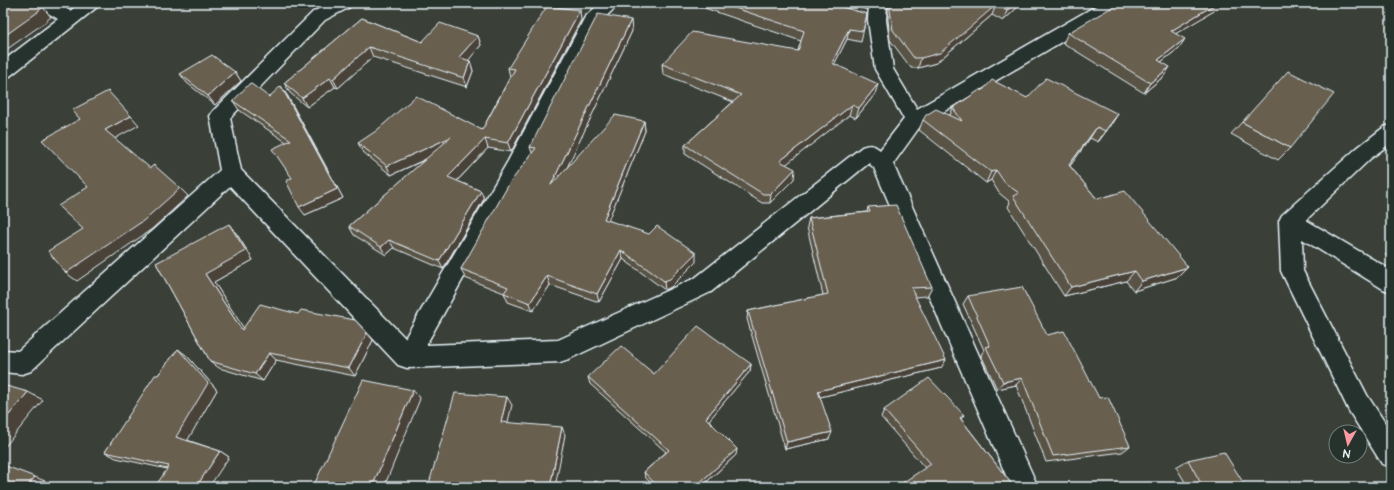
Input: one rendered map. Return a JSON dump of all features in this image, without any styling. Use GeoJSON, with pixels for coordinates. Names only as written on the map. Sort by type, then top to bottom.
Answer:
{"type":"FeatureCollection","features":[{"type":"Feature","properties":{"kind":"street"},"geometry":{"type":"LineString","coordinates":[[44,3],[71,19]]}},
{"type":"Feature","properties":{"kind":"street"},"geometry":{"type":"LineString","coordinates":[[3,71],[91,3]]}},
{"type":"Feature","properties":{"kind":"street"},"geometry":{"type":"LineString","coordinates":[[344,3],[319,16],[220,116],[231,173],[407,357],[560,351],[703,285],[869,152],[882,163],[1025,487]]}},
{"type":"Feature","properties":{"kind":"street"},"geometry":{"type":"LineString","coordinates":[[407,357],[516,166],[590,21],[611,3]]}},
{"type":"Feature","properties":{"kind":"street"},"geometry":{"type":"LineString","coordinates":[[882,163],[914,120],[1114,3]]}},
{"type":"Feature","properties":{"kind":"street"},"geometry":{"type":"LineString","coordinates":[[872,13],[884,69],[914,120]]}},
{"type":"Feature","properties":{"kind":"street"},"geometry":{"type":"LineString","coordinates":[[1391,132],[1364,153],[1290,221],[1292,270],[1358,403],[1391,455]]}},
{"type":"Feature","properties":{"kind":"street"},"geometry":{"type":"LineString","coordinates":[[3,362],[22,363],[231,173]]}},
{"type":"Feature","properties":{"kind":"street"},"geometry":{"type":"LineString","coordinates":[[1290,221],[1391,282]]}},
{"type":"Feature","properties":{"kind":"building"},"geometry":{"type":"Polygon","coordinates":[[[3,3],[36,3],[43,7],[3,37],[3,3]]]}},
{"type":"Feature","properties":{"kind":"building"},"geometry":{"type":"Polygon","coordinates":[[[720,3],[828,3],[867,14],[863,31],[849,29],[832,63],[878,84],[859,108],[852,105],[780,161],[795,169],[771,194],[763,194],[685,145],[741,95],[662,64],[692,32],[798,51],[804,31],[720,3]]]}},
{"type":"Feature","properties":{"kind":"building"},"geometry":{"type":"Polygon","coordinates":[[[890,3],[1015,3],[1007,11],[996,5],[940,53],[921,58],[914,58],[893,30],[890,3]]]}},
{"type":"Feature","properties":{"kind":"building"},"geometry":{"type":"Polygon","coordinates":[[[1119,3],[1217,3],[1171,31],[1185,39],[1158,60],[1170,67],[1150,83],[1068,33],[1119,3]]]}},
{"type":"Feature","properties":{"kind":"building"},"geometry":{"type":"Polygon","coordinates":[[[547,6],[580,10],[508,143],[485,139],[448,177],[481,191],[439,261],[389,240],[381,247],[349,226],[451,137],[387,166],[358,143],[376,131],[416,96],[482,130],[515,69],[508,68],[547,6]]]}},
{"type":"Feature","properties":{"kind":"building"},"geometry":{"type":"Polygon","coordinates":[[[598,14],[631,20],[551,185],[615,115],[644,121],[604,219],[649,234],[657,226],[696,253],[670,279],[664,281],[621,250],[597,294],[547,276],[530,303],[504,293],[508,287],[461,269],[509,184],[536,148],[530,147],[598,14]]]}},
{"type":"Feature","properties":{"kind":"building"},"geometry":{"type":"Polygon","coordinates":[[[362,18],[422,42],[440,23],[478,36],[459,57],[470,61],[464,78],[369,47],[333,79],[330,78],[302,98],[284,83],[362,18]]]}},
{"type":"Feature","properties":{"kind":"building"},"geometry":{"type":"Polygon","coordinates":[[[212,55],[235,72],[208,96],[180,74],[212,55]]]}},
{"type":"Feature","properties":{"kind":"building"},"geometry":{"type":"Polygon","coordinates":[[[1288,71],[1334,94],[1290,148],[1242,122],[1288,71]]]}},
{"type":"Feature","properties":{"kind":"building"},"geometry":{"type":"Polygon","coordinates":[[[1046,78],[1118,114],[1105,131],[1097,127],[1069,165],[1097,199],[1125,191],[1188,267],[1142,281],[1135,271],[1071,287],[1013,196],[1019,193],[1005,183],[996,170],[991,172],[923,120],[926,115],[936,109],[962,121],[953,108],[981,89],[982,91],[992,80],[1027,98],[1046,78]]]}},
{"type":"Feature","properties":{"kind":"building"},"geometry":{"type":"Polygon","coordinates":[[[250,83],[269,97],[281,86],[337,189],[299,207],[286,181],[292,178],[272,149],[291,140],[233,101],[250,83]]]}},
{"type":"Feature","properties":{"kind":"building"},"geometry":{"type":"Polygon","coordinates":[[[108,91],[131,116],[105,130],[150,168],[154,165],[180,188],[143,221],[66,273],[48,251],[83,229],[58,206],[88,187],[42,140],[80,119],[72,110],[108,91]]]}},
{"type":"Feature","properties":{"kind":"building"},"geometry":{"type":"Polygon","coordinates":[[[896,205],[932,287],[911,288],[946,360],[818,391],[832,432],[787,442],[748,311],[828,294],[809,218],[870,212],[868,207],[896,205]]]}},
{"type":"Feature","properties":{"kind":"building"},"geometry":{"type":"Polygon","coordinates":[[[229,224],[246,251],[205,274],[242,330],[260,304],[298,314],[301,310],[355,320],[367,333],[349,368],[269,353],[255,374],[210,361],[156,263],[229,224]]]}},
{"type":"Feature","properties":{"kind":"building"},"geometry":{"type":"Polygon","coordinates":[[[1022,287],[1047,335],[1064,331],[1099,398],[1108,397],[1130,446],[1053,456],[1022,378],[1003,382],[986,347],[990,346],[968,296],[1022,287]]]}},
{"type":"Feature","properties":{"kind":"building"},"geometry":{"type":"Polygon","coordinates":[[[698,326],[751,364],[706,418],[737,449],[695,487],[658,487],[644,472],[669,450],[588,377],[621,346],[654,374],[698,326]]]}},
{"type":"Feature","properties":{"kind":"building"},"geometry":{"type":"Polygon","coordinates":[[[178,349],[208,383],[176,437],[220,451],[196,487],[155,487],[169,466],[105,452],[155,375],[158,375],[178,349]]]}},
{"type":"Feature","properties":{"kind":"building"},"geometry":{"type":"Polygon","coordinates":[[[929,378],[964,415],[960,418],[1014,487],[896,487],[931,464],[884,410],[929,378]]]}},
{"type":"Feature","properties":{"kind":"building"},"geometry":{"type":"Polygon","coordinates":[[[363,380],[413,390],[372,487],[313,487],[363,380]]]}},
{"type":"Feature","properties":{"kind":"building"},"geometry":{"type":"Polygon","coordinates":[[[3,385],[28,392],[3,422],[3,385]]]}},
{"type":"Feature","properties":{"kind":"building"},"geometry":{"type":"Polygon","coordinates":[[[455,393],[507,397],[501,422],[562,427],[550,487],[428,487],[455,393]]]}},
{"type":"Feature","properties":{"kind":"building"},"geometry":{"type":"Polygon","coordinates":[[[1224,452],[1246,487],[1203,487],[1188,460],[1224,452]]]}},
{"type":"Feature","properties":{"kind":"building"},"geometry":{"type":"Polygon","coordinates":[[[3,465],[35,477],[26,487],[3,487],[3,465]]]}},
{"type":"Feature","properties":{"kind":"building"},"geometry":{"type":"Polygon","coordinates":[[[595,481],[611,487],[592,487],[595,481]]]}}]}
